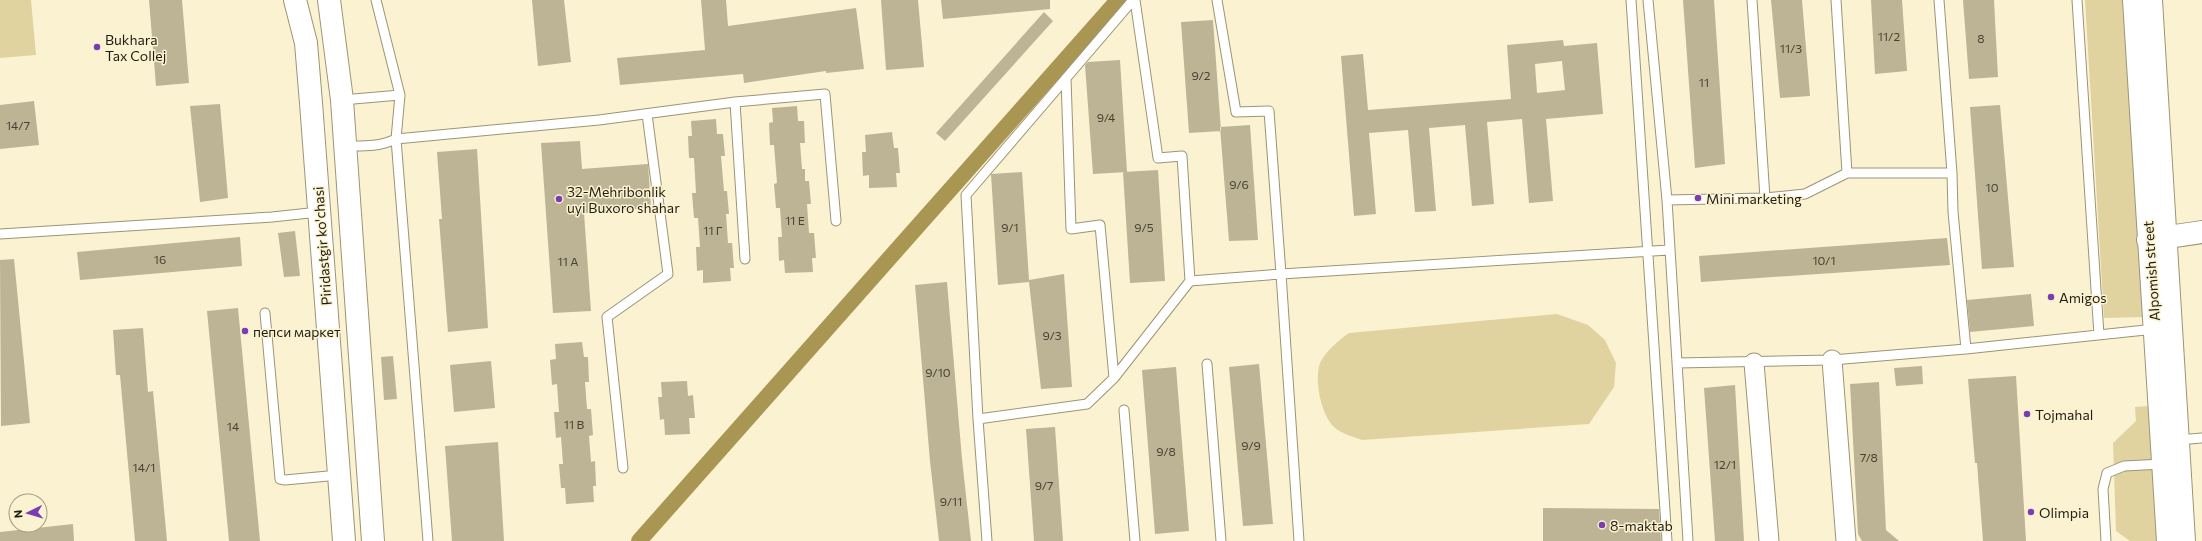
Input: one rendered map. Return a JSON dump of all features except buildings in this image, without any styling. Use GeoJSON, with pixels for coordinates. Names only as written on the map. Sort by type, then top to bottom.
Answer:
{"type":"FeatureCollection","features":[{"type":"Feature","properties":{"kind":"main road","name":"Piridastgir ko'chasi"},"geometry":{"type":"LineString","coordinates":[[295,0],[306,43],[344,541]]}},
{"type":"Feature","properties":{"kind":"main road"},"geometry":{"type":"LineString","coordinates":[[329,0],[342,100],[372,541]]}},
{"type":"Feature","properties":{"kind":"main road","name":"Alpomish street"},"geometry":{"type":"LineString","coordinates":[[2134,0],[2178,440],[2184,541]]}},
{"type":"Feature","properties":{"kind":"main road","name":"Alpomish street"},"geometry":{"type":"LineString","coordinates":[[2151,0],[2157,239],[2155,329],[2168,541]]}},
{"type":"Feature","properties":{"kind":"main road"},"geometry":{"type":"LineString","coordinates":[[311,103],[342,100]]}},
{"type":"Feature","properties":{"kind":"main road"},"geometry":{"type":"LineString","coordinates":[[2157,239],[2202,232]]}},
{"type":"Feature","properties":{"kind":"street"},"geometry":{"type":"LineString","coordinates":[[1832,360],[1846,541]]}},
{"type":"Feature","properties":{"kind":"street"},"geometry":{"type":"LineString","coordinates":[[1754,363],[1769,541]]}},
{"type":"Feature","properties":{"kind":"lane"},"geometry":{"type":"LineString","coordinates":[[376,0],[400,95],[396,139],[428,541]]}},
{"type":"Feature","properties":{"kind":"lane"},"geometry":{"type":"LineString","coordinates":[[987,541],[978,419],[966,195],[1134,0]]}},
{"type":"Feature","properties":{"kind":"lane"},"geometry":{"type":"LineString","coordinates":[[978,419],[1087,404],[1114,378],[1190,282],[1182,156],[1158,158],[1134,0]]}},
{"type":"Feature","properties":{"kind":"lane"},"geometry":{"type":"LineString","coordinates":[[1218,0],[1236,112],[1269,111],[1300,541]]}},
{"type":"Feature","properties":{"kind":"lane"},"geometry":{"type":"LineString","coordinates":[[1630,0],[1667,541]]}},
{"type":"Feature","properties":{"kind":"lane"},"geometry":{"type":"LineString","coordinates":[[1648,0],[1667,200],[1688,541]]}},
{"type":"Feature","properties":{"kind":"lane"},"geometry":{"type":"LineString","coordinates":[[1752,0],[1765,198]]}},
{"type":"Feature","properties":{"kind":"lane"},"geometry":{"type":"LineString","coordinates":[[1836,0],[1847,173]]}},
{"type":"Feature","properties":{"kind":"lane"},"geometry":{"type":"LineString","coordinates":[[1939,0],[1952,173],[1952,212],[1966,349]]}},
{"type":"Feature","properties":{"kind":"lane"},"geometry":{"type":"LineString","coordinates":[[2077,0],[2099,335]]}},
{"type":"Feature","properties":{"kind":"lane"},"geometry":{"type":"LineString","coordinates":[[1066,78],[1071,229],[1100,225],[1114,378]]}},
{"type":"Feature","properties":{"kind":"lane"},"geometry":{"type":"LineString","coordinates":[[345,146],[384,145],[396,139],[647,114],[735,102],[825,94],[836,221]]}},
{"type":"Feature","properties":{"kind":"lane"},"geometry":{"type":"LineString","coordinates":[[342,100],[400,95]]}},
{"type":"Feature","properties":{"kind":"lane"},"geometry":{"type":"LineString","coordinates":[[735,102],[745,260]]}},
{"type":"Feature","properties":{"kind":"lane"},"geometry":{"type":"LineString","coordinates":[[623,468],[607,316],[668,274],[647,114]]}},
{"type":"Feature","properties":{"kind":"lane"},"geometry":{"type":"LineString","coordinates":[[1667,200],[1765,198],[1805,194],[1847,173],[1952,173]]}},
{"type":"Feature","properties":{"kind":"lane"},"geometry":{"type":"LineString","coordinates":[[0,234],[272,217],[319,212]]}},
{"type":"Feature","properties":{"kind":"lane"},"geometry":{"type":"LineString","coordinates":[[1190,282],[1281,274],[1669,250]]}},
{"type":"Feature","properties":{"kind":"lane"},"geometry":{"type":"LineString","coordinates":[[265,313],[280,479],[301,479],[339,475]]}},
{"type":"Feature","properties":{"kind":"lane"},"geometry":{"type":"LineString","coordinates":[[1677,363],[1754,363],[1832,360],[1966,349],[2155,329]]}},
{"type":"Feature","properties":{"kind":"lane"},"geometry":{"type":"LineString","coordinates":[[1207,364],[1221,541]]}},
{"type":"Feature","properties":{"kind":"lane"},"geometry":{"type":"LineString","coordinates":[[1124,410],[1136,541]]}},
{"type":"Feature","properties":{"kind":"lane"},"geometry":{"type":"LineString","coordinates":[[2178,440],[2202,438]]}},
{"type":"Feature","properties":{"kind":"lane"},"geometry":{"type":"LineString","coordinates":[[2106,541],[2103,489],[2107,473],[2124,466],[2163,464]]}},
{"type":"Feature","properties":{"kind":"shaded area"},"geometry":{"type":"Polygon","coordinates":[[[0,0],[31,0],[36,55],[0,58],[0,0]]]}},
{"type":"Feature","properties":{"kind":"shaded area"},"geometry":{"type":"Polygon","coordinates":[[[2085,0],[2129,0],[2144,317],[2104,318],[2085,0]]]}},
{"type":"Feature","properties":{"kind":"shaded area"},"geometry":{"type":"Polygon","coordinates":[[[1557,314],[1588,325],[1605,340],[1616,363],[1614,387],[1589,424],[1362,440],[1347,435],[1334,427],[1325,414],[1318,386],[1321,361],[1337,342],[1349,333],[1557,314]]]}},
{"type":"Feature","properties":{"kind":"shaded area"},"geometry":{"type":"Polygon","coordinates":[[[2148,406],[2158,541],[2130,541],[2116,531],[2113,443],[2136,421],[2135,407],[2148,406]]]}},
{"type":"Feature","properties":{"kind":"waterway"},"geometry":{"type":"LineString","coordinates":[[639,541],[1118,0]]}},
{"type":"Feature","properties":{"kind":"place","name":"Bukhara Tax Collej"},"geometry":{"type":"Point","coordinates":[97,47]}},
{"type":"Feature","properties":{"kind":"place","name":"Mini marketing"},"geometry":{"type":"Point","coordinates":[1698,198]}},
{"type":"Feature","properties":{"kind":"place","name":"32-Mehribonlik uyi Buxoro shahar"},"geometry":{"type":"Point","coordinates":[559,199]}},
{"type":"Feature","properties":{"kind":"place","name":"Amigos"},"geometry":{"type":"Point","coordinates":[2051,297]}},
{"type":"Feature","properties":{"kind":"place","name":"пепси маркет"},"geometry":{"type":"Point","coordinates":[245,331]}},
{"type":"Feature","properties":{"kind":"place","name":"Tojmahal"},"geometry":{"type":"Point","coordinates":[2027,414]}},
{"type":"Feature","properties":{"kind":"place","name":"Olimpia"},"geometry":{"type":"Point","coordinates":[2031,512]}},
{"type":"Feature","properties":{"kind":"place","name":"8-maktab"},"geometry":{"type":"Point","coordinates":[1602,525]}}]}
